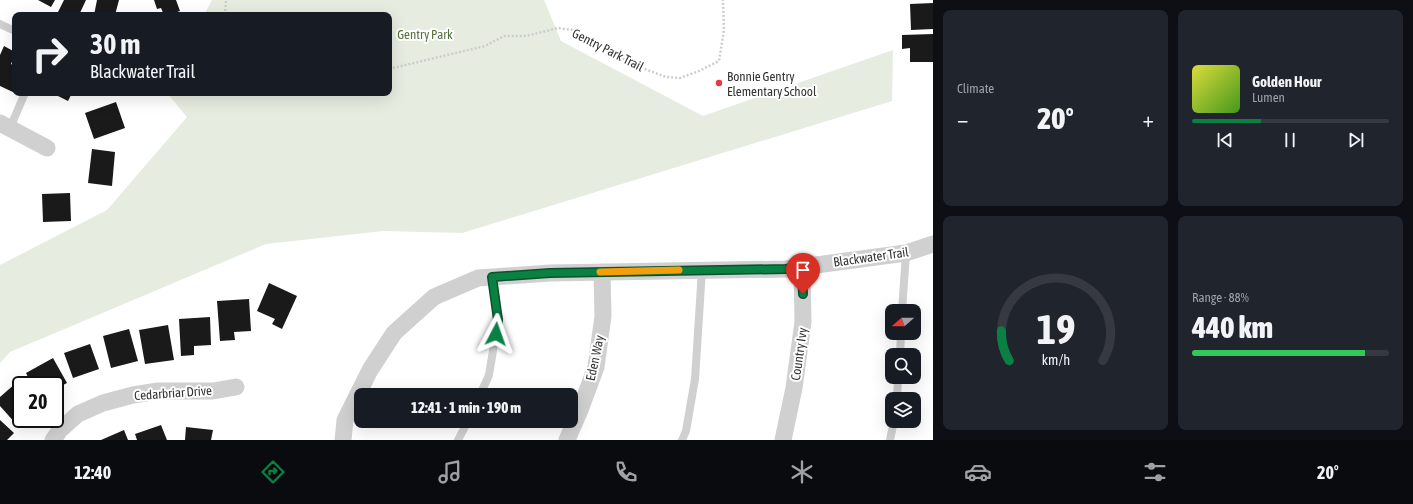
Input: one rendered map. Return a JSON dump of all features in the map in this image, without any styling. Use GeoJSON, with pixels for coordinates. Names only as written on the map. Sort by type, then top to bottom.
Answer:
{"type":"FeatureCollection","features":[{"type":"Feature","properties":{"kind":"street"},"geometry":{"type":"LineString","coordinates":[[5,126],[47,148]]}},
{"type":"Feature","properties":{"kind":"street","name":"Blackwater Trail"},"geometry":{"type":"LineString","coordinates":[[343,440],[345,420],[370,370],[394,333],[434,297],[478,278],[550,273],[786,269],[906,253],[933,244]]}},
{"type":"Feature","properties":{"kind":"street","name":"Country Ivy"},"geometry":{"type":"LineString","coordinates":[[783,440],[794,388],[803,322],[802,266]]}},
{"type":"Feature","properties":{"kind":"street","name":"Eden Way"},"geometry":{"type":"LineString","coordinates":[[566,440],[580,410],[596,367],[603,316],[602,272]]}},
{"type":"Feature","properties":{"kind":"street","name":"Cedarbriar Drive"},"geometry":{"type":"LineString","coordinates":[[53,440],[60,430],[78,414],[103,403],[133,395],[158,391],[213,391],[236,387]]}},
{"type":"Feature","properties":{"kind":"lane"},"geometry":{"type":"LineString","coordinates":[[0,24],[12,30]]}},
{"type":"Feature","properties":{"kind":"lane"},"geometry":{"type":"LineString","coordinates":[[5,126],[23,96]]}},
{"type":"Feature","properties":{"kind":"lane"},"geometry":{"type":"LineString","coordinates":[[902,304],[906,253]]}},
{"type":"Feature","properties":{"kind":"lane"},"geometry":{"type":"LineString","coordinates":[[682,440],[686,430],[695,379],[702,270]]}},
{"type":"Feature","properties":{"kind":"lane"},"geometry":{"type":"LineString","coordinates":[[483,388],[489,375],[498,320],[492,277]]}},
{"type":"Feature","properties":{"kind":"lane"},"geometry":{"type":"LineString","coordinates":[[458,440],[464,428]]}},
{"type":"Feature","properties":{"kind":"lane"},"geometry":{"type":"LineString","coordinates":[[890,440],[893,428]]}},
{"type":"Feature","properties":{"kind":"path"},"geometry":{"type":"LineString","coordinates":[[225,12],[226,0]]}},
{"type":"Feature","properties":{"kind":"path","name":"Gentry Park Trail"},"geometry":{"type":"LineString","coordinates":[[392,68],[485,46],[504,36],[526,36],[558,28],[573,30],[609,52],[637,66],[666,77],[680,78],[719,61],[724,30],[723,0]]}},
{"type":"Feature","properties":{"kind":"green space","name":"Gentry Park"},"geometry":{"type":"Polygon","coordinates":[[[212,0],[544,0],[561,41],[703,116],[893,50],[892,101],[462,233],[383,231],[266,244],[10,352],[0,363],[0,265],[107,210],[187,117],[170,96],[392,96],[392,12],[206,12],[212,0]]]}},
{"type":"Feature","properties":{"kind":"building"},"geometry":{"type":"Polygon","coordinates":[[[38,0],[55,0],[51,7],[38,0]]]}},
{"type":"Feature","properties":{"kind":"building"},"geometry":{"type":"Polygon","coordinates":[[[64,0],[86,0],[80,12],[58,12],[64,0]]]}},
{"type":"Feature","properties":{"kind":"building"},"geometry":{"type":"Polygon","coordinates":[[[97,0],[119,0],[116,12],[95,12],[97,0]]]}},
{"type":"Feature","properties":{"kind":"building"},"geometry":{"type":"Polygon","coordinates":[[[154,0],[176,0],[180,11],[163,12],[161,8],[157,9],[154,0]]]}},
{"type":"Feature","properties":{"kind":"building"},"geometry":{"type":"Polygon","coordinates":[[[933,3],[933,29],[911,30],[910,4],[933,3]]]}},
{"type":"Feature","properties":{"kind":"building"},"geometry":{"type":"Polygon","coordinates":[[[933,34],[933,62],[910,62],[910,48],[902,49],[902,35],[933,34]]]}},
{"type":"Feature","properties":{"kind":"building"},"geometry":{"type":"Polygon","coordinates":[[[4,46],[12,50],[12,92],[0,86],[0,55],[4,46]]]}},
{"type":"Feature","properties":{"kind":"building"},"geometry":{"type":"Polygon","coordinates":[[[58,96],[70,96],[68,101],[58,96]]]}},
{"type":"Feature","properties":{"kind":"building"},"geometry":{"type":"Polygon","coordinates":[[[116,102],[125,128],[94,139],[85,113],[116,102]]]}},
{"type":"Feature","properties":{"kind":"building"},"geometry":{"type":"Polygon","coordinates":[[[92,149],[115,152],[112,186],[88,183],[92,149]]]}},
{"type":"Feature","properties":{"kind":"building"},"geometry":{"type":"Polygon","coordinates":[[[70,193],[71,221],[43,222],[42,194],[70,193]]]}},
{"type":"Feature","properties":{"kind":"building"},"geometry":{"type":"Polygon","coordinates":[[[269,283],[297,296],[282,329],[272,324],[275,319],[257,311],[269,283]]]}},
{"type":"Feature","properties":{"kind":"building"},"geometry":{"type":"Polygon","coordinates":[[[249,299],[251,331],[234,332],[235,340],[220,341],[217,301],[249,299]]]}},
{"type":"Feature","properties":{"kind":"building"},"geometry":{"type":"Polygon","coordinates":[[[210,317],[211,345],[194,346],[194,355],[181,356],[179,319],[210,317]]]}},
{"type":"Feature","properties":{"kind":"building"},"geometry":{"type":"Polygon","coordinates":[[[168,325],[174,360],[145,364],[139,330],[168,325]]]}},
{"type":"Feature","properties":{"kind":"building"},"geometry":{"type":"Polygon","coordinates":[[[129,329],[138,361],[111,368],[103,336],[129,329]]]}},
{"type":"Feature","properties":{"kind":"building"},"geometry":{"type":"Polygon","coordinates":[[[90,344],[99,369],[73,378],[64,353],[90,344]]]}},
{"type":"Feature","properties":{"kind":"building"},"geometry":{"type":"Polygon","coordinates":[[[53,358],[63,376],[28,376],[26,373],[53,358]]]}},
{"type":"Feature","properties":{"kind":"building"},"geometry":{"type":"Polygon","coordinates":[[[64,378],[67,383],[64,384],[64,378]]]}},
{"type":"Feature","properties":{"kind":"building"},"geometry":{"type":"Polygon","coordinates":[[[12,386],[12,419],[0,406],[0,397],[12,386]]]}},
{"type":"Feature","properties":{"kind":"building"},"geometry":{"type":"Polygon","coordinates":[[[0,420],[14,433],[7,440],[0,440],[0,420]]]}},
{"type":"Feature","properties":{"kind":"building"},"geometry":{"type":"Polygon","coordinates":[[[161,425],[167,440],[137,440],[135,434],[161,425]]]}},
{"type":"Feature","properties":{"kind":"building"},"geometry":{"type":"Polygon","coordinates":[[[186,427],[213,430],[211,440],[185,440],[186,427]]]}},
{"type":"Feature","properties":{"kind":"building"},"geometry":{"type":"Polygon","coordinates":[[[124,430],[128,440],[101,440],[124,430]]]}},
{"type":"Feature","properties":{"kind":"slow traffic"},"geometry":{"type":"LineString","coordinates":[[600,272],[679,270]]}},
{"type":"Feature","properties":{"kind":"place","name":"Bonnie Gentry Elementary School"},"geometry":{"type":"Point","coordinates":[719,83]}},
{"type":"Feature","properties":{"kind":"route"},"geometry":{"type":"LineString","coordinates":[[496,334],[498,320],[492,277],[550,273],[786,269],[802,266],[803,294]]}}]}
